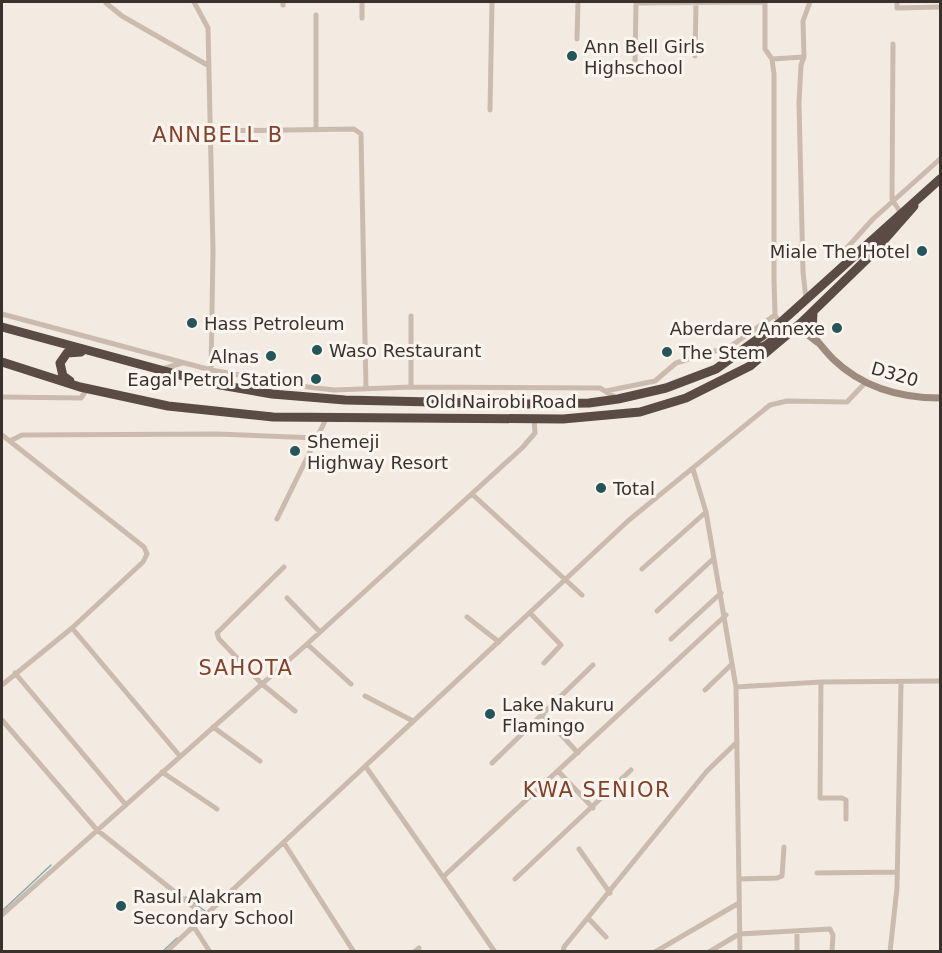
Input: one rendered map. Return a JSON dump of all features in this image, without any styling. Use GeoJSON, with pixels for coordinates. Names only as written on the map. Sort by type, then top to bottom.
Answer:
{"type":"FeatureCollection","features":[{"type":"Feature","properties":{"kind":"highway","name":"Old Nairobi Road"},"geometry":{"type":"LineString","coordinates":[[2,327],[90,352],[249,391],[335,400],[526,404],[589,403],[618,399],[666,388],[716,369],[777,319],[806,299],[900,212],[940,179]]}},
{"type":"Feature","properties":{"kind":"highway","name":"Old Nairobi Road"},"geometry":{"type":"LineString","coordinates":[[2,362],[84,388],[205,411],[273,417],[563,419],[640,412],[686,398],[750,366],[813,312],[870,256],[925,192]]}},
{"type":"Feature","properties":{"kind":"highway"},"geometry":{"type":"LineString","coordinates":[[730,359],[765,346],[799,324],[863,247]]}},
{"type":"Feature","properties":{"kind":"highway"},"geometry":{"type":"LineString","coordinates":[[812,333],[813,312]]}},
{"type":"Feature","properties":{"kind":"highway"},"geometry":{"type":"LineString","coordinates":[[84,388],[63,376],[60,363],[72,351],[90,352]]}},
{"type":"Feature","properties":{"kind":"highway"},"geometry":{"type":"LineString","coordinates":[[716,369],[723,373],[720,382]]}},
{"type":"Feature","properties":{"kind":"street"},"geometry":{"type":"LineString","coordinates":[[194,2],[207,22],[211,370]]}},
{"type":"Feature","properties":{"kind":"street"},"geometry":{"type":"LineString","coordinates":[[362,2],[362,18]]}},
{"type":"Feature","properties":{"kind":"street"},"geometry":{"type":"LineString","coordinates":[[490,110],[492,2]]}},
{"type":"Feature","properties":{"kind":"street"},"geometry":{"type":"LineString","coordinates":[[577,39],[578,2]]}},
{"type":"Feature","properties":{"kind":"street"},"geometry":{"type":"LineString","coordinates":[[606,391],[655,381],[667,368],[676,363],[731,346],[777,319],[772,58],[765,49],[765,2],[636,2],[635,66]]}},
{"type":"Feature","properties":{"kind":"street"},"geometry":{"type":"LineString","coordinates":[[806,299],[802,248],[800,102],[801,65],[804,57],[803,21],[810,2]]}},
{"type":"Feature","properties":{"kind":"street"},"geometry":{"type":"LineString","coordinates":[[897,2],[897,9],[940,7]]}},
{"type":"Feature","properties":{"kind":"street"},"geometry":{"type":"LineString","coordinates":[[106,3],[123,16],[209,66]]}},
{"type":"Feature","properties":{"kind":"street"},"geometry":{"type":"LineString","coordinates":[[695,56],[696,3]]}},
{"type":"Feature","properties":{"kind":"street"},"geometry":{"type":"LineString","coordinates":[[316,15],[316,130]]}},
{"type":"Feature","properties":{"kind":"street"},"geometry":{"type":"LineString","coordinates":[[893,44],[893,200],[900,212]]}},
{"type":"Feature","properties":{"kind":"street"},"geometry":{"type":"LineString","coordinates":[[772,58],[804,57]]}},
{"type":"Feature","properties":{"kind":"street"},"geometry":{"type":"LineString","coordinates":[[210,131],[354,129],[361,134],[366,389]]}},
{"type":"Feature","properties":{"kind":"street"},"geometry":{"type":"LineString","coordinates":[[844,250],[893,200],[940,159]]}},
{"type":"Feature","properties":{"kind":"street"},"geometry":{"type":"LineString","coordinates":[[774,248],[802,248]]}},
{"type":"Feature","properties":{"kind":"street"},"geometry":{"type":"LineString","coordinates":[[2,314],[211,370],[308,387],[334,390],[411,387],[600,388],[618,399]]}},
{"type":"Feature","properties":{"kind":"street"},"geometry":{"type":"LineString","coordinates":[[411,316],[411,387]]}},
{"type":"Feature","properties":{"kind":"street","name":"D320"},"geometry":{"type":"LineString","coordinates":[[799,324],[812,333],[819,343]]}},
{"type":"Feature","properties":{"kind":"street","name":"D320"},"geometry":{"type":"LineString","coordinates":[[799,324],[841,367],[865,383],[900,394],[940,398]]}},
{"type":"Feature","properties":{"kind":"street"},"geometry":{"type":"LineString","coordinates":[[160,369],[183,362]]}},
{"type":"Feature","properties":{"kind":"street"},"geometry":{"type":"LineString","coordinates":[[166,951],[629,520],[770,405],[787,401],[847,402],[865,383]]}},
{"type":"Feature","properties":{"kind":"street"},"geometry":{"type":"LineString","coordinates":[[2,397],[81,398],[84,388]]}},
{"type":"Feature","properties":{"kind":"street"},"geometry":{"type":"LineString","coordinates":[[277,519],[327,417]]}},
{"type":"Feature","properties":{"kind":"street"},"geometry":{"type":"LineString","coordinates":[[2,915],[472,494],[532,438],[536,424],[534,419]]}},
{"type":"Feature","properties":{"kind":"street"},"geometry":{"type":"LineString","coordinates":[[10,441],[22,435],[218,434],[317,438]]}},
{"type":"Feature","properties":{"kind":"street"},"geometry":{"type":"LineString","coordinates":[[2,435],[146,550],[147,554],[143,562],[72,628],[2,685]]}},
{"type":"Feature","properties":{"kind":"street"},"geometry":{"type":"LineString","coordinates":[[693,469],[706,512],[713,559],[726,615],[736,687],[740,951]]}},
{"type":"Feature","properties":{"kind":"street"},"geometry":{"type":"LineString","coordinates":[[472,494],[567,578],[582,595]]}},
{"type":"Feature","properties":{"kind":"street"},"geometry":{"type":"LineString","coordinates":[[642,569],[706,512]]}},
{"type":"Feature","properties":{"kind":"street"},"geometry":{"type":"LineString","coordinates":[[657,611],[713,559]]}},
{"type":"Feature","properties":{"kind":"street"},"geometry":{"type":"LineString","coordinates":[[284,567],[217,633],[219,639],[262,684],[295,711]]}},
{"type":"Feature","properties":{"kind":"street"},"geometry":{"type":"LineString","coordinates":[[671,639],[721,593]]}},
{"type":"Feature","properties":{"kind":"street"},"geometry":{"type":"LineString","coordinates":[[287,598],[320,632]]}},
{"type":"Feature","properties":{"kind":"street"},"geometry":{"type":"LineString","coordinates":[[530,613],[561,645],[544,663]]}},
{"type":"Feature","properties":{"kind":"street"},"geometry":{"type":"LineString","coordinates":[[443,876],[726,615]]}},
{"type":"Feature","properties":{"kind":"street"},"geometry":{"type":"LineString","coordinates":[[467,617],[499,642]]}},
{"type":"Feature","properties":{"kind":"street"},"geometry":{"type":"LineString","coordinates":[[72,628],[180,755]]}},
{"type":"Feature","properties":{"kind":"street"},"geometry":{"type":"LineString","coordinates":[[307,644],[351,684]]}},
{"type":"Feature","properties":{"kind":"street"},"geometry":{"type":"LineString","coordinates":[[705,690],[732,664]]}},
{"type":"Feature","properties":{"kind":"street"},"geometry":{"type":"LineString","coordinates":[[492,763],[593,665]]}},
{"type":"Feature","properties":{"kind":"street"},"geometry":{"type":"LineString","coordinates":[[15,673],[126,805]]}},
{"type":"Feature","properties":{"kind":"street"},"geometry":{"type":"LineString","coordinates":[[736,687],[821,682],[940,681]]}},
{"type":"Feature","properties":{"kind":"street"},"geometry":{"type":"LineString","coordinates":[[821,682],[820,798],[846,800],[846,819]]}},
{"type":"Feature","properties":{"kind":"street"},"geometry":{"type":"LineString","coordinates":[[890,951],[897,872],[901,683]]}},
{"type":"Feature","properties":{"kind":"street"},"geometry":{"type":"LineString","coordinates":[[365,696],[413,721]]}},
{"type":"Feature","properties":{"kind":"street"},"geometry":{"type":"LineString","coordinates":[[542,714],[578,753]]}},
{"type":"Feature","properties":{"kind":"street"},"geometry":{"type":"LineString","coordinates":[[2,720],[97,830],[205,916]]}},
{"type":"Feature","properties":{"kind":"street"},"geometry":{"type":"LineString","coordinates":[[213,727],[260,761]]}},
{"type":"Feature","properties":{"kind":"street"},"geometry":{"type":"LineString","coordinates":[[563,951],[708,771],[737,742]]}},
{"type":"Feature","properties":{"kind":"street"},"geometry":{"type":"LineString","coordinates":[[366,767],[495,951]]}},
{"type":"Feature","properties":{"kind":"street"},"geometry":{"type":"LineString","coordinates":[[515,879],[631,770]]}},
{"type":"Feature","properties":{"kind":"street"},"geometry":{"type":"LineString","coordinates":[[558,771],[593,808]]}},
{"type":"Feature","properties":{"kind":"street"},"geometry":{"type":"LineString","coordinates":[[162,772],[217,809]]}},
{"type":"Feature","properties":{"kind":"street"},"geometry":{"type":"LineString","coordinates":[[284,843],[351,950]]}},
{"type":"Feature","properties":{"kind":"street"},"geometry":{"type":"LineString","coordinates":[[739,879],[782,876],[784,847]]}},
{"type":"Feature","properties":{"kind":"street"},"geometry":{"type":"LineString","coordinates":[[579,849],[610,893]]}},
{"type":"Feature","properties":{"kind":"street"},"geometry":{"type":"LineString","coordinates":[[817,873],[897,872]]}},
{"type":"Feature","properties":{"kind":"street"},"geometry":{"type":"LineString","coordinates":[[655,951],[739,903]]}},
{"type":"Feature","properties":{"kind":"street"},"geometry":{"type":"LineString","coordinates":[[589,919],[606,937]]}},
{"type":"Feature","properties":{"kind":"street"},"geometry":{"type":"LineString","coordinates":[[194,927],[210,951]]}},
{"type":"Feature","properties":{"kind":"street"},"geometry":{"type":"LineString","coordinates":[[710,951],[740,934],[830,929],[833,935],[832,951]]}},
{"type":"Feature","properties":{"kind":"street"},"geometry":{"type":"LineString","coordinates":[[797,932],[797,951]]}},
{"type":"Feature","properties":{"kind":"waterway"},"geometry":{"type":"LineString","coordinates":[[2,911],[51,865]]}},
{"type":"Feature","properties":{"kind":"waterway"},"geometry":{"type":"LineString","coordinates":[[186,897],[205,911]]}},
{"type":"Feature","properties":{"kind":"waterway"},"geometry":{"type":"LineString","coordinates":[[162,952],[177,938]]}},
{"type":"Feature","properties":{"kind":"place","name":"Ann Bell Girls Highschool"},"geometry":{"type":"Point","coordinates":[572,56]}},
{"type":"Feature","properties":{"kind":"place","name":"Miale The Hotel"},"geometry":{"type":"Point","coordinates":[922,251]}},
{"type":"Feature","properties":{"kind":"place","name":"Hass Petroleum"},"geometry":{"type":"Point","coordinates":[192,323]}},
{"type":"Feature","properties":{"kind":"place","name":"Aberdare Annexe"},"geometry":{"type":"Point","coordinates":[837,328]}},
{"type":"Feature","properties":{"kind":"place","name":"Waso Restaurant"},"geometry":{"type":"Point","coordinates":[317,350]}},
{"type":"Feature","properties":{"kind":"place","name":"The Stem"},"geometry":{"type":"Point","coordinates":[667,352]}},
{"type":"Feature","properties":{"kind":"place","name":"Alnas"},"geometry":{"type":"Point","coordinates":[271,356]}},
{"type":"Feature","properties":{"kind":"place","name":"Eagal Petrol Station"},"geometry":{"type":"Point","coordinates":[316,379]}},
{"type":"Feature","properties":{"kind":"place","name":"Shemeji Highway Resort"},"geometry":{"type":"Point","coordinates":[295,451]}},
{"type":"Feature","properties":{"kind":"place","name":"Total"},"geometry":{"type":"Point","coordinates":[601,488]}},
{"type":"Feature","properties":{"kind":"place","name":"Lake Nakuru Flamingo"},"geometry":{"type":"Point","coordinates":[490,714]}},
{"type":"Feature","properties":{"kind":"place","name":"Rasul Alakram Secondary School"},"geometry":{"type":"Point","coordinates":[121,906]}},
{"type":"Feature","properties":{"kind":"district","name":"ANNBELL B"},"geometry":{"type":"Point","coordinates":[218,135]}},
{"type":"Feature","properties":{"kind":"district","name":"SAHOTA"},"geometry":{"type":"Point","coordinates":[246,668]}},
{"type":"Feature","properties":{"kind":"district","name":"KWA SENIOR"},"geometry":{"type":"Point","coordinates":[597,790]}}]}
